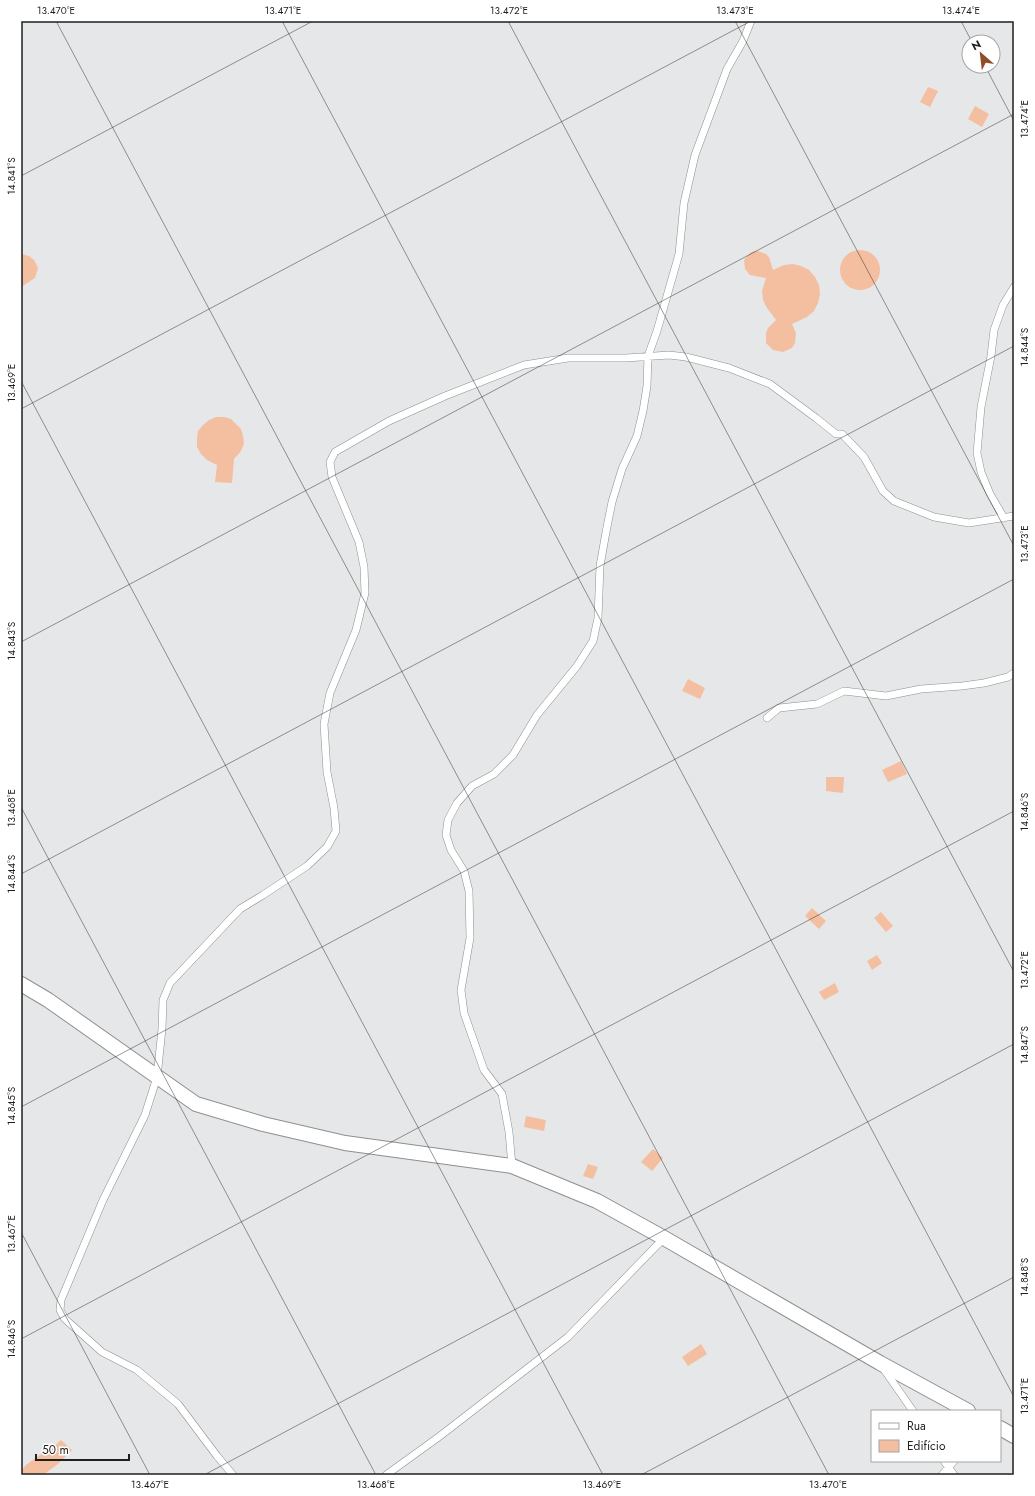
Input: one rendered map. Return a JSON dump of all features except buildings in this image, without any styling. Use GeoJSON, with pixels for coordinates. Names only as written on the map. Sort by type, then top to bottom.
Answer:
{"type":"FeatureCollection","features":[{"type":"Feature","properties":{"kind":"street"},"geometry":{"type":"LineString","coordinates":[[21,984],[48,1000],[196,1104],[263,1124],[345,1143],[512,1166],[597,1201],[880,1363],[966,1410]]}},
{"type":"Feature","properties":{"kind":"street"},"geometry":{"type":"LineString","coordinates":[[1001,1429],[1014,1436]]}},
{"type":"Feature","properties":{"kind":"lane"},"geometry":{"type":"LineString","coordinates":[[512,1166],[510,1132],[502,1094],[484,1070],[464,1013],[461,990],[470,938],[469,891],[464,871],[451,850],[446,834],[448,820],[457,802],[472,786],[494,774],[513,755],[537,715],[577,666],[593,641],[598,618],[600,566],[612,502],[622,469],[637,436],[643,411],[647,386],[648,356],[657,331],[679,254],[684,203],[695,155],[728,69],[743,41],[751,21]]}},
{"type":"Feature","properties":{"kind":"lane"},"geometry":{"type":"LineString","coordinates":[[1004,518],[990,494],[980,472],[977,454],[981,408],[991,356],[994,330],[1003,305],[1014,286]]}},
{"type":"Feature","properties":{"kind":"lane"},"geometry":{"type":"LineString","coordinates":[[233,1475],[178,1404],[137,1370],[102,1352],[65,1319],[60,1310],[61,1300],[103,1200],[145,1115],[157,1077],[162,1029],[163,1000],[170,983],[240,909],[307,866],[327,846],[336,831],[334,808],[327,772],[324,724],[330,693],[356,630],[364,593],[364,567],[359,542],[332,477],[330,462],[336,452],[389,421],[445,396],[524,365],[568,358],[626,358],[669,355],[686,357],[729,368],[770,384],[836,434],[842,434],[864,457],[883,491],[894,501],[934,517],[969,524],[1014,516]]}},
{"type":"Feature","properties":{"kind":"lane"},"geometry":{"type":"LineString","coordinates":[[767,718],[779,708],[817,704],[844,691],[886,696],[920,689],[984,683],[1014,674]]}},
{"type":"Feature","properties":{"kind":"lane"},"geometry":{"type":"LineString","coordinates":[[386,1475],[440,1436],[568,1337],[664,1238]]}},
{"type":"Feature","properties":{"kind":"lane"},"geometry":{"type":"LineString","coordinates":[[880,1363],[912,1410]]}},
{"type":"Feature","properties":{"kind":"lane"},"geometry":{"type":"LineString","coordinates":[[945,1462],[954,1475]]}},
{"type":"Feature","properties":{"kind":"lane"},"geometry":{"type":"LineString","coordinates":[[942,1475],[953,1462]]}}]}
